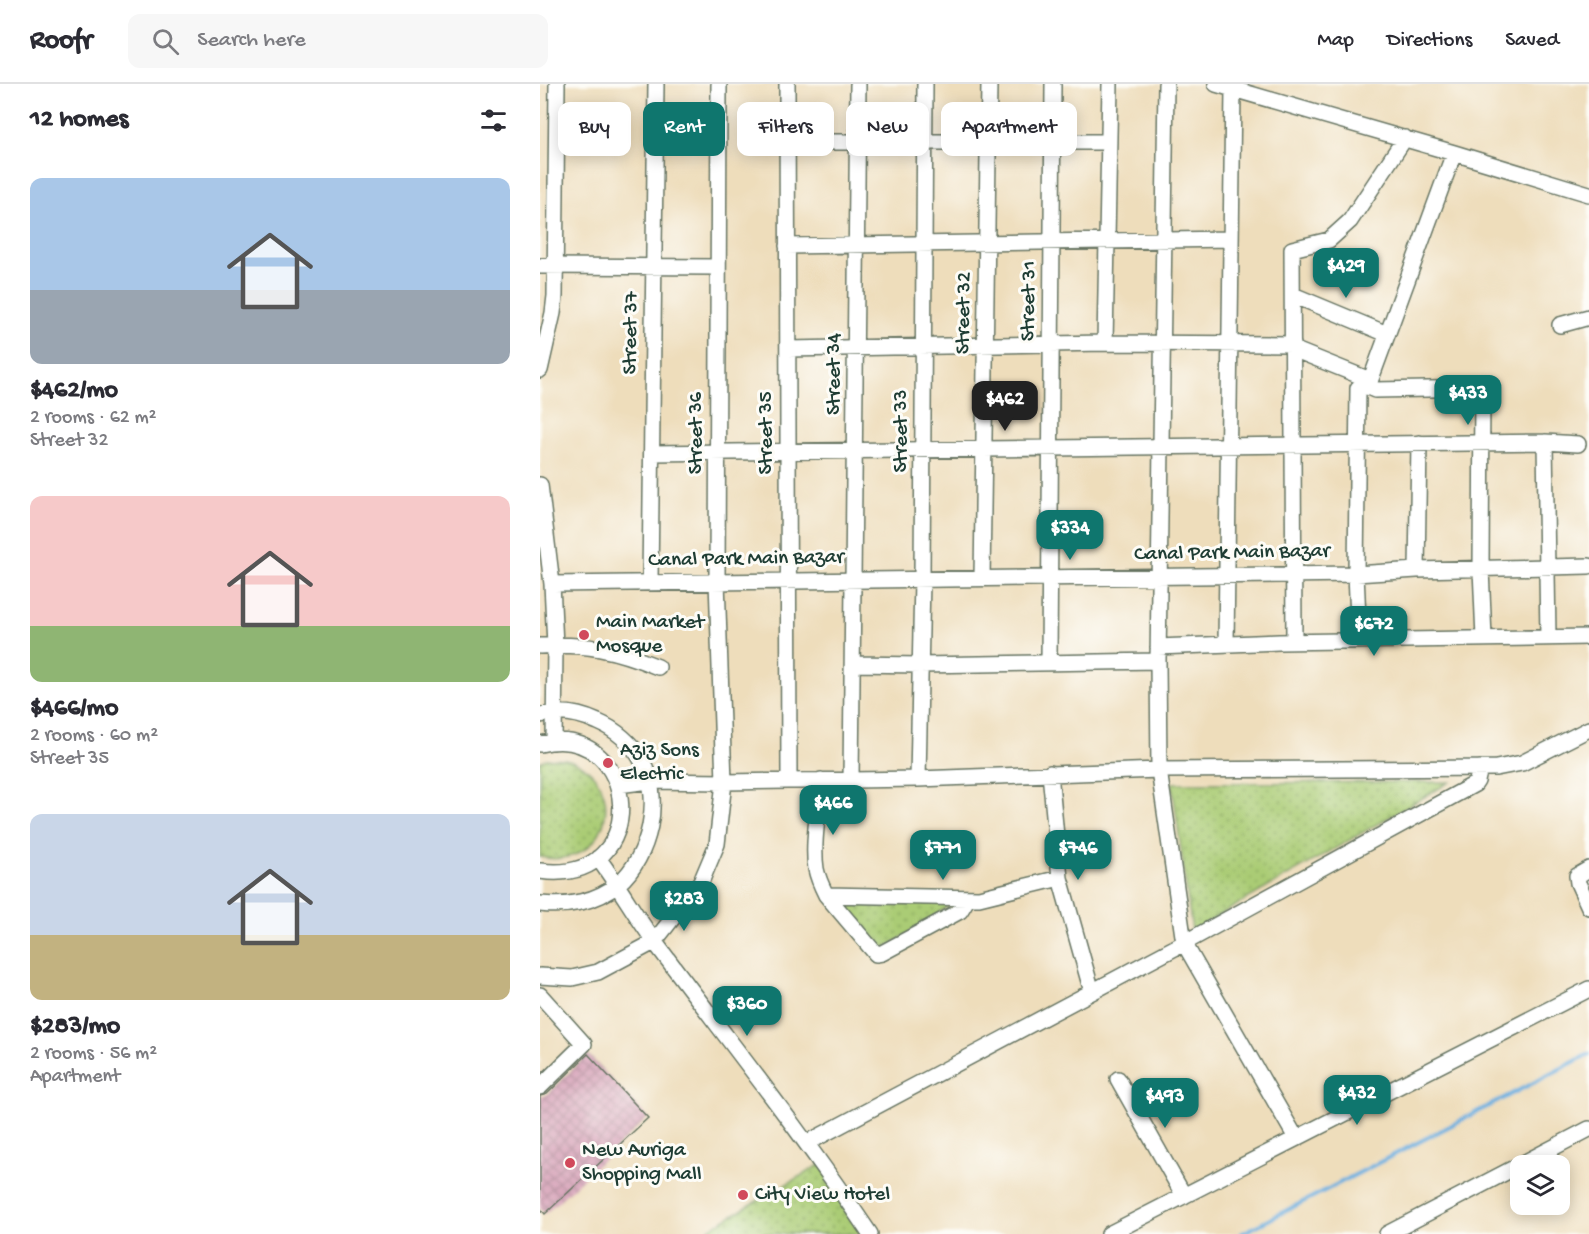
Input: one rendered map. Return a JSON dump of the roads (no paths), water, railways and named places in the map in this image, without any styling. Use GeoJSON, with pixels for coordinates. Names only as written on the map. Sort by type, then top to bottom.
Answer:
{"type":"FeatureCollection","features":[{"type":"Feature","properties":{"kind":"street"},"geometry":{"type":"LineString","coordinates":[[540,370],[554,314],[557,84]]}},
{"type":"Feature","properties":{"kind":"street","name":"Street 37"},"geometry":{"type":"LineString","coordinates":[[650,582],[656,84]]}},
{"type":"Feature","properties":{"kind":"street","name":"Street 36"},"geometry":{"type":"LineString","coordinates":[[654,942],[701,882],[717,844],[724,782],[717,581],[719,84]]}},
{"type":"Feature","properties":{"kind":"street","name":"Street 35"},"geometry":{"type":"LineString","coordinates":[[788,84],[788,102]]}},
{"type":"Feature","properties":{"kind":"street","name":"Street 34"},"geometry":{"type":"LineString","coordinates":[[858,84],[858,102]]}},
{"type":"Feature","properties":{"kind":"street","name":"Street 33"},"geometry":{"type":"LineString","coordinates":[[925,84],[925,102]]}},
{"type":"Feature","properties":{"kind":"street","name":"Street 32"},"geometry":{"type":"LineString","coordinates":[[989,84],[989,102]]}},
{"type":"Feature","properties":{"kind":"street","name":"Street 31"},"geometry":{"type":"LineString","coordinates":[[1053,84],[1053,102]]}},
{"type":"Feature","properties":{"kind":"street"},"geometry":{"type":"LineString","coordinates":[[1105,343],[1110,84]]}},
{"type":"Feature","properties":{"kind":"street"},"geometry":{"type":"LineString","coordinates":[[1166,84],[1158,770],[1184,943],[1296,1138]]}},
{"type":"Feature","properties":{"kind":"street"},"geometry":{"type":"LineString","coordinates":[[1216,84],[1589,194]]}},
{"type":"Feature","properties":{"kind":"street"},"geometry":{"type":"LineString","coordinates":[[1226,644],[1233,89]]}},
{"type":"Feature","properties":{"kind":"street"},"geometry":{"type":"LineString","coordinates":[[1294,642],[1292,249],[1329,240],[1350,221],[1405,138]]}},
{"type":"Feature","properties":{"kind":"street"},"geometry":{"type":"LineString","coordinates":[[1077,142],[1109,142]]}},
{"type":"Feature","properties":{"kind":"street"},"geometry":{"type":"LineString","coordinates":[[1359,641],[1356,574],[1358,388],[1369,383],[1455,153]]}},
{"type":"Feature","properties":{"kind":"street","name":"Street 35"},"geometry":{"type":"LineString","coordinates":[[787,156],[789,781]]}},
{"type":"Feature","properties":{"kind":"street","name":"Street 34"},"geometry":{"type":"LineString","coordinates":[[851,780],[858,156]]}},
{"type":"Feature","properties":{"kind":"street","name":"Street 33"},"geometry":{"type":"LineString","coordinates":[[918,779],[925,156]]}},
{"type":"Feature","properties":{"kind":"street","name":"Street 32"},"geometry":{"type":"LineString","coordinates":[[982,579],[988,156]]}},
{"type":"Feature","properties":{"kind":"street","name":"Street 31"},"geometry":{"type":"LineString","coordinates":[[1049,662],[1053,156]]}},
{"type":"Feature","properties":{"kind":"street"},"geometry":{"type":"LineString","coordinates":[[787,246],[1231,239]]}},
{"type":"Feature","properties":{"kind":"street"},"geometry":{"type":"LineString","coordinates":[[540,266],[718,267]]}},
{"type":"Feature","properties":{"kind":"street"},"geometry":{"type":"LineString","coordinates":[[1293,295],[1387,334]]}},
{"type":"Feature","properties":{"kind":"street"},"geometry":{"type":"LineString","coordinates":[[1560,325],[1589,317]]}},
{"type":"Feature","properties":{"kind":"street"},"geometry":{"type":"LineString","coordinates":[[788,349],[1105,343],[1293,347],[1369,383],[1375,390],[1482,388],[1481,569],[1484,639]]}},
{"type":"Feature","properties":{"kind":"street"},"geometry":{"type":"LineString","coordinates":[[652,453],[1481,442],[1578,444]]}},
{"type":"Feature","properties":{"kind":"street"},"geometry":{"type":"LineString","coordinates":[[1545,442],[1548,637]]}},
{"type":"Feature","properties":{"kind":"street"},"geometry":{"type":"LineString","coordinates":[[1417,570],[1419,443]]}},
{"type":"Feature","properties":{"kind":"street"},"geometry":{"type":"LineString","coordinates":[[540,485],[542,530],[552,584],[548,645],[547,743],[575,745],[593,753],[612,773],[618,785],[622,805],[620,825],[612,843],[598,858],[585,867],[571,872],[540,872]]}},
{"type":"Feature","properties":{"kind":"street","name":"Canal Park Main Bazar"},"geometry":{"type":"LineString","coordinates":[[552,584],[1356,574],[1417,570],[1589,566]]}},
{"type":"Feature","properties":{"kind":"street"},"geometry":{"type":"LineString","coordinates":[[854,663],[920,665],[1049,662],[1158,654],[1226,644],[1589,637]]}},
{"type":"Feature","properties":{"kind":"street"},"geometry":{"type":"LineString","coordinates":[[548,645],[606,649],[627,654],[658,667]]}},
{"type":"Feature","properties":{"kind":"street"},"geometry":{"type":"LineString","coordinates":[[540,904],[573,904],[602,894],[618,884],[640,857],[648,832],[652,807],[650,781],[634,747],[605,725],[582,715],[547,713]]}},
{"type":"Feature","properties":{"kind":"street"},"geometry":{"type":"LineString","coordinates":[[618,785],[650,781],[918,779],[1158,770],[1496,768],[1522,763],[1589,729]]}},
{"type":"Feature","properties":{"kind":"street"},"geometry":{"type":"LineString","coordinates":[[807,1143],[1184,943],[1474,784],[1480,768]]}},
{"type":"Feature","properties":{"kind":"street"},"geometry":{"type":"LineString","coordinates":[[1050,773],[1060,878],[1092,992]]}},
{"type":"Feature","properties":{"kind":"street"},"geometry":{"type":"LineString","coordinates":[[821,780],[816,870],[826,896],[876,954],[882,953],[960,911],[968,898]]}},
{"type":"Feature","properties":{"kind":"street"},"geometry":{"type":"LineString","coordinates":[[598,858],[618,884],[654,942],[807,1143],[870,1234]]}},
{"type":"Feature","properties":{"kind":"street"},"geometry":{"type":"LineString","coordinates":[[1589,869],[1577,876],[1589,907]]}},
{"type":"Feature","properties":{"kind":"street"},"geometry":{"type":"LineString","coordinates":[[826,896],[987,897],[1060,878]]}},
{"type":"Feature","properties":{"kind":"street"},"geometry":{"type":"LineString","coordinates":[[540,976],[572,978],[598,972],[654,942]]}},
{"type":"Feature","properties":{"kind":"street"},"geometry":{"type":"LineString","coordinates":[[1109,1234],[1589,989]]}},
{"type":"Feature","properties":{"kind":"street"},"geometry":{"type":"LineString","coordinates":[[540,995],[584,1044],[540,1087]]}},
{"type":"Feature","properties":{"kind":"street"},"geometry":{"type":"LineString","coordinates":[[1118,1079],[1184,1196]]}},
{"type":"Feature","properties":{"kind":"street"},"geometry":{"type":"LineString","coordinates":[[1387,1234],[1588,1132]]}},
{"type":"Feature","properties":{"kind":"waterway"},"geometry":{"type":"LineString","coordinates":[[1241,1234],[1589,1054]]}},
{"type":"Feature","properties":{"kind":"place","name":"Main Market Mosque"},"geometry":{"type":"Point","coordinates":[584,635]}},
{"type":"Feature","properties":{"kind":"place","name":"Aziz Sons Electric"},"geometry":{"type":"Point","coordinates":[608,763]}},
{"type":"Feature","properties":{"kind":"place","name":"New Auriga Shopping Mall"},"geometry":{"type":"Point","coordinates":[570,1163]}},
{"type":"Feature","properties":{"kind":"place","name":"City View Hotel"},"geometry":{"type":"Point","coordinates":[743,1195]}}]}
